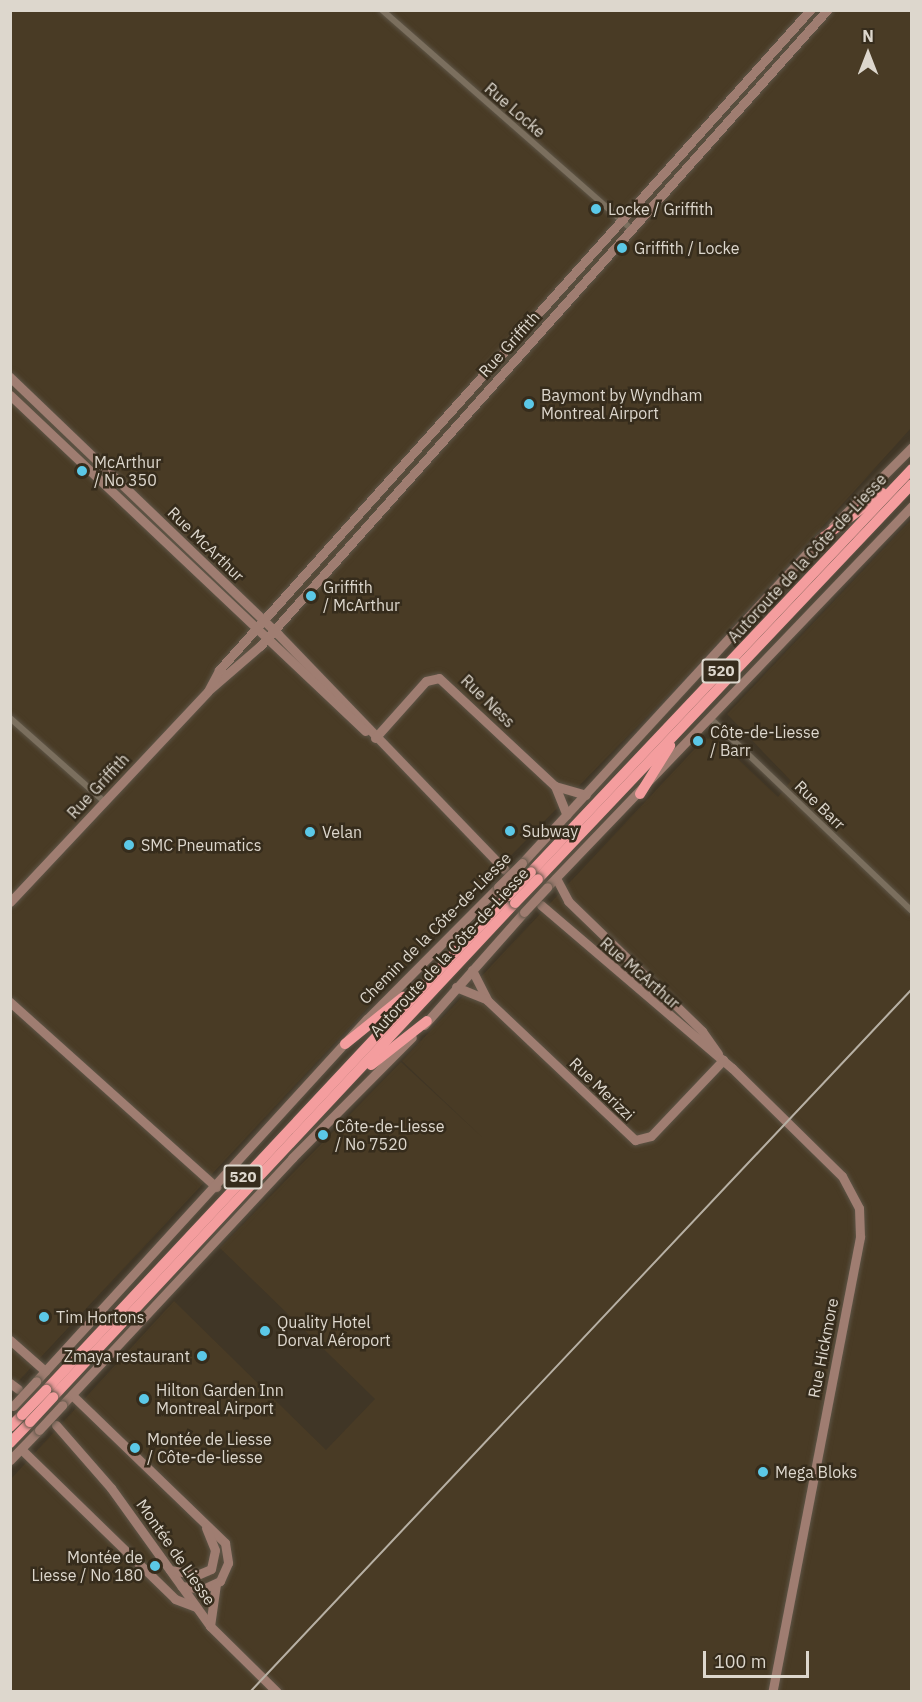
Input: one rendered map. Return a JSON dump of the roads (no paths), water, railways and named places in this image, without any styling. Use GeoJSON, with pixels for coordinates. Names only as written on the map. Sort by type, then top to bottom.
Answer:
{"type":"FeatureCollection","features":[{"type":"Feature","properties":{"kind":"highway"},"geometry":{"type":"LineString","coordinates":[[820,540],[912,468]]}},
{"type":"Feature","properties":{"kind":"highway","name":"Autoroute de la Côte-de-Liesse"},"geometry":{"type":"LineString","coordinates":[[49,1393],[329,1100],[511,899],[912,468]]}},
{"type":"Feature","properties":{"kind":"highway","name":"Autoroute de la Côte-de-Liesse"},"geometry":{"type":"LineString","coordinates":[[534,875],[682,727],[912,484]]}},
{"type":"Feature","properties":{"kind":"highway"},"geometry":{"type":"LineString","coordinates":[[640,794],[682,727]]}},
{"type":"Feature","properties":{"kind":"highway","name":"Autoroute de la Côte-de-Liesse"},"geometry":{"type":"LineString","coordinates":[[10,1443],[26,1418],[441,966],[511,899]]}},
{"type":"Feature","properties":{"kind":"highway"},"geometry":{"type":"LineString","coordinates":[[345,1044],[441,966]]}},
{"type":"Feature","properties":{"kind":"highway"},"geometry":{"type":"LineString","coordinates":[[329,1100],[427,1021]]}},
{"type":"Feature","properties":{"kind":"highway","name":"Autoroute de la Côte-de-Liesse"},"geometry":{"type":"LineString","coordinates":[[10,1427],[26,1418]]}},
{"type":"Feature","properties":{"kind":"street","name":"Rue Locke"},"geometry":{"type":"LineString","coordinates":[[382,10],[631,229]]}},
{"type":"Feature","properties":{"kind":"street","name":"Rue Griffith"},"geometry":{"type":"LineString","coordinates":[[10,902],[208,691],[264,620],[810,10]]}},
{"type":"Feature","properties":{"kind":"street","name":"Rue Griffith"},"geometry":{"type":"LineString","coordinates":[[208,691],[228,679],[265,640],[827,10]]}},
{"type":"Feature","properties":{"kind":"street"},"geometry":{"type":"LineString","coordinates":[[540,312],[549,320]]}},
{"type":"Feature","properties":{"kind":"street"},"geometry":{"type":"LineString","coordinates":[[504,353],[513,361]]}},
{"type":"Feature","properties":{"kind":"street","name":"Rue McArthur"},"geometry":{"type":"LineString","coordinates":[[10,377],[264,620],[504,870]]}},
{"type":"Feature","properties":{"kind":"street","name":"Rue McArthur"},"geometry":{"type":"LineString","coordinates":[[10,395],[255,631],[375,738]]}},
{"type":"Feature","properties":{"kind":"street","name":"Chemin de la Côte-de-Liesse"},"geometry":{"type":"LineString","coordinates":[[12,1408],[345,1044],[522,863],[820,540],[912,447]]}},
{"type":"Feature","properties":{"kind":"street"},"geometry":{"type":"LineString","coordinates":[[10,1460],[427,1021],[547,887],[640,794],[912,506]]}},
{"type":"Feature","properties":{"kind":"street","name":"Rue Ness"},"geometry":{"type":"LineString","coordinates":[[375,738],[426,681],[439,678],[555,786],[567,815]]}},
{"type":"Feature","properties":{"kind":"street"},"geometry":{"type":"LineString","coordinates":[[10,718],[105,802]]}},
{"type":"Feature","properties":{"kind":"street","name":"Rue Barr"},"geometry":{"type":"LineString","coordinates":[[710,718],[912,911]]}},
{"type":"Feature","properties":{"kind":"street","name":"Rue Ness"},"geometry":{"type":"LineString","coordinates":[[555,786],[586,795]]}},
{"type":"Feature","properties":{"kind":"street"},"geometry":{"type":"LineString","coordinates":[[556,878],[568,901],[702,1031],[723,1060]]}},
{"type":"Feature","properties":{"kind":"street","name":"Rue McArthur"},"geometry":{"type":"LineString","coordinates":[[541,905],[723,1060]]}},
{"type":"Feature","properties":{"kind":"street","name":"Rue Merizzi"},"geometry":{"type":"LineString","coordinates":[[472,969],[487,1000]]}},
{"type":"Feature","properties":{"kind":"street","name":"Rue Merizzi"},"geometry":{"type":"LineString","coordinates":[[456,987],[487,1000],[638,1141],[651,1136],[723,1060]]}},
{"type":"Feature","properties":{"kind":"street"},"geometry":{"type":"LineString","coordinates":[[10,1002],[216,1187]]}},
{"type":"Feature","properties":{"kind":"street","name":"Rue Hickmore"},"geometry":{"type":"LineString","coordinates":[[723,1060],[842,1176],[860,1220],[772,1692]]}},
{"type":"Feature","properties":{"kind":"street"},"geometry":{"type":"LineString","coordinates":[[10,1340],[45,1371]]}},
{"type":"Feature","properties":{"kind":"street"},"geometry":{"type":"LineString","coordinates":[[72,1395],[205,1526],[228,1552],[226,1571],[216,1584],[210,1626]]}},
{"type":"Feature","properties":{"kind":"street","name":"Montée de Liesse"},"geometry":{"type":"LineString","coordinates":[[56,1425],[101,1474],[210,1626],[277,1692]]}},
{"type":"Feature","properties":{"kind":"street"},"geometry":{"type":"LineString","coordinates":[[21,1449],[145,1566],[178,1601],[196,1607]]}},
{"type":"Feature","properties":{"kind":"street"},"geometry":{"type":"LineString","coordinates":[[170,1570],[199,1575],[213,1566],[215,1547],[205,1526]]}},
{"type":"Feature","properties":{"kind":"street"},"geometry":{"type":"LineString","coordinates":[[181,1586],[216,1584]]}},
{"type":"Feature","properties":{"kind":"railway"},"geometry":{"type":"LineString","coordinates":[[250,1692],[912,989]]}},
{"type":"Feature","properties":{"kind":"place","name":"Locke / Griffith"},"geometry":{"type":"Point","coordinates":[596,209]}},
{"type":"Feature","properties":{"kind":"place","name":"Griffith / Locke"},"geometry":{"type":"Point","coordinates":[622,248]}},
{"type":"Feature","properties":{"kind":"place","name":"Baymont by Wyndham Montreal Airport"},"geometry":{"type":"Point","coordinates":[529,404]}},
{"type":"Feature","properties":{"kind":"place","name":"McArthur / No 350"},"geometry":{"type":"Point","coordinates":[82,471]}},
{"type":"Feature","properties":{"kind":"place","name":"Griffith / McArthur"},"geometry":{"type":"Point","coordinates":[311,596]}},
{"type":"Feature","properties":{"kind":"place","name":"Côte-de-Liesse / Barr"},"geometry":{"type":"Point","coordinates":[698,741]}},
{"type":"Feature","properties":{"kind":"place","name":"Subway"},"geometry":{"type":"Point","coordinates":[510,831]}},
{"type":"Feature","properties":{"kind":"place","name":"Velan"},"geometry":{"type":"Point","coordinates":[310,832]}},
{"type":"Feature","properties":{"kind":"place","name":"SMC Pneumatics"},"geometry":{"type":"Point","coordinates":[129,845]}},
{"type":"Feature","properties":{"kind":"place","name":"Côte-de-Liesse / No 7520"},"geometry":{"type":"Point","coordinates":[323,1135]}},
{"type":"Feature","properties":{"kind":"place","name":"Tim Hortons"},"geometry":{"type":"Point","coordinates":[44,1317]}},
{"type":"Feature","properties":{"kind":"place","name":"Quality Hotel Dorval Aéroport"},"geometry":{"type":"Point","coordinates":[265,1331]}},
{"type":"Feature","properties":{"kind":"place","name":"Zmaya restaurant"},"geometry":{"type":"Point","coordinates":[202,1356]}},
{"type":"Feature","properties":{"kind":"place","name":"Hilton Garden Inn Montreal Airport"},"geometry":{"type":"Point","coordinates":[144,1399]}},
{"type":"Feature","properties":{"kind":"place","name":"Montée de Liesse / Côte-de-liesse"},"geometry":{"type":"Point","coordinates":[135,1448]}},
{"type":"Feature","properties":{"kind":"place","name":"Mega Bloks"},"geometry":{"type":"Point","coordinates":[763,1472]}},
{"type":"Feature","properties":{"kind":"place","name":"Montée de Liesse / No 180"},"geometry":{"type":"Point","coordinates":[155,1566]}}]}
